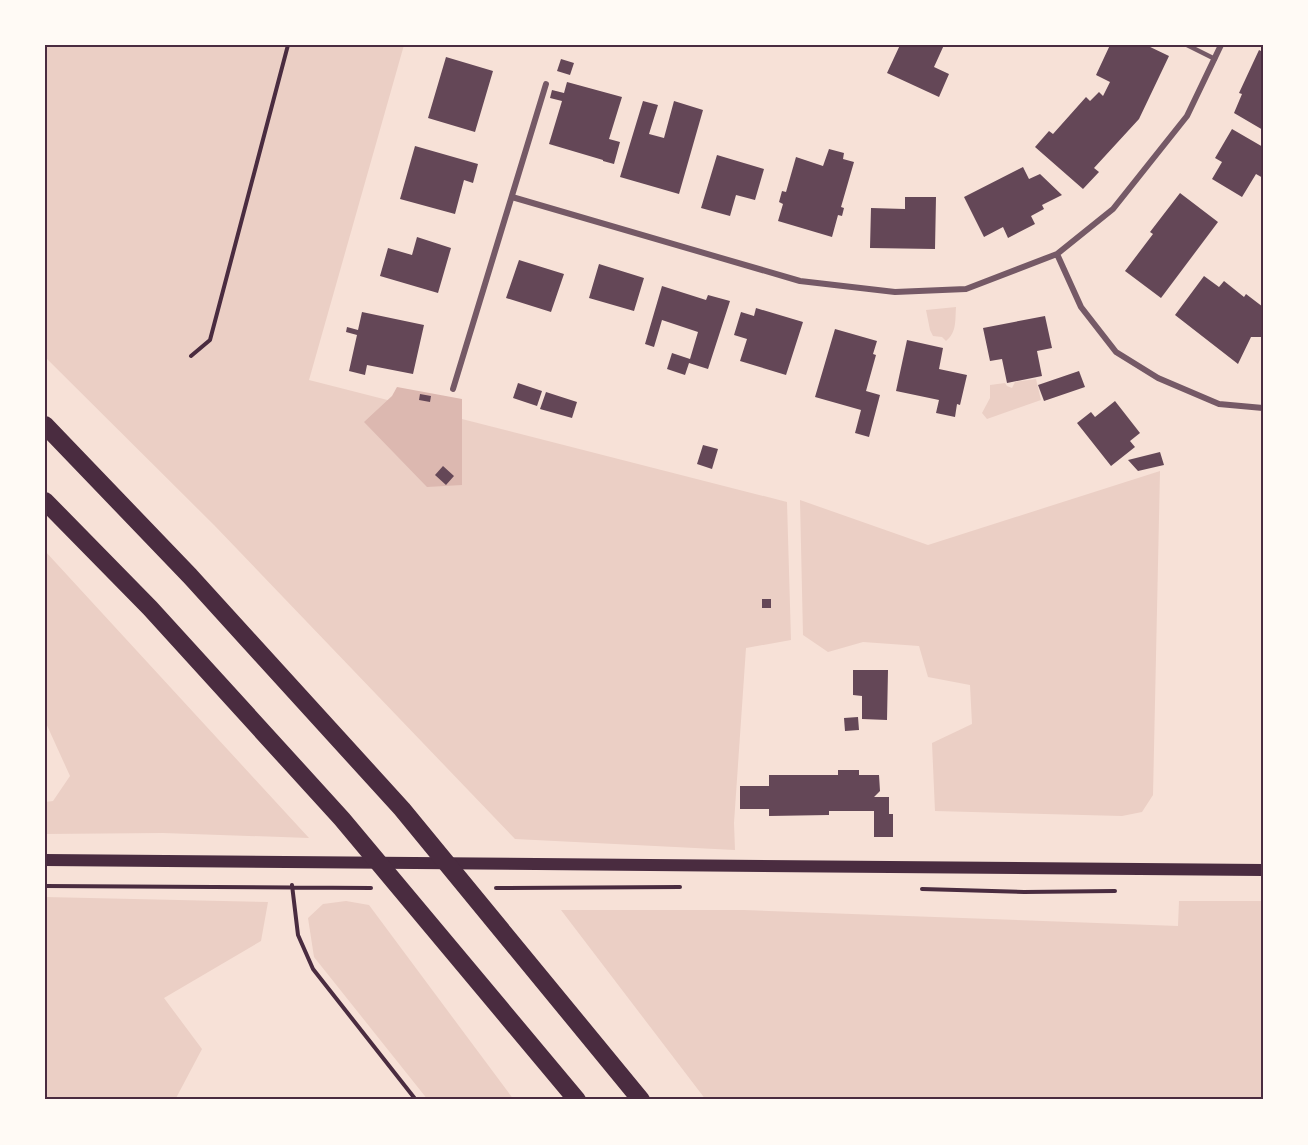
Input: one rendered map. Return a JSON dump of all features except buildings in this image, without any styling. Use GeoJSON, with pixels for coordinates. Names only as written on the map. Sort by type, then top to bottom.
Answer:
{"type":"FeatureCollection","features":[{"type":"Feature","properties":{"kind":"highway"},"geometry":{"type":"LineString","coordinates":[[45,425],[190,576],[402,809],[641,1100]]}},
{"type":"Feature","properties":{"kind":"highway"},"geometry":{"type":"LineString","coordinates":[[45,501],[150,608],[342,819],[577,1100]]}},
{"type":"Feature","properties":{"kind":"main road"},"geometry":{"type":"LineString","coordinates":[[45,860],[1263,870]]}},
{"type":"Feature","properties":{"kind":"street"},"geometry":{"type":"LineString","coordinates":[[512,197],[800,281],[895,292],[966,289],[1057,254],[1113,209],[1187,116],[1221,45]]}},
{"type":"Feature","properties":{"kind":"street"},"geometry":{"type":"LineString","coordinates":[[453,389],[546,84]]}},
{"type":"Feature","properties":{"kind":"street"},"geometry":{"type":"LineString","coordinates":[[1057,254],[1081,307],[1116,352],[1158,378],[1219,404],[1263,408]]}},
{"type":"Feature","properties":{"kind":"lane"},"geometry":{"type":"LineString","coordinates":[[1187,45],[1215,59]]}},
{"type":"Feature","properties":{"kind":"path"},"geometry":{"type":"LineString","coordinates":[[191,356],[210,340],[288,45]]}},
{"type":"Feature","properties":{"kind":"path"},"geometry":{"type":"LineString","coordinates":[[294,863],[292,887],[298,934],[313,969],[416,1100]]}},
{"type":"Feature","properties":{"kind":"path"},"geometry":{"type":"LineString","coordinates":[[45,886],[375,888]]}},
{"type":"Feature","properties":{"kind":"path"},"geometry":{"type":"LineString","coordinates":[[495,888],[685,887]]}},
{"type":"Feature","properties":{"kind":"path"},"geometry":{"type":"LineString","coordinates":[[920,889],[1024,892],[1117,891]]}},
{"type":"Feature","properties":{"kind":"shaded area"},"geometry":{"type":"Polygon","coordinates":[[[45,45],[404,45],[309,380],[787,502],[791,640],[746,648],[734,823],[735,850],[515,839],[214,525],[45,357],[45,45]]]}},
{"type":"Feature","properties":{"kind":"shaded area"},"geometry":{"type":"Polygon","coordinates":[[[956,307],[955,325],[950,337],[946,341],[942,337],[933,336],[926,310],[956,307]]]}},
{"type":"Feature","properties":{"kind":"shaded area"},"geometry":{"type":"Polygon","coordinates":[[[1036,379],[1041,400],[987,419],[982,413],[990,398],[990,385],[1005,383],[1012,388],[1015,382],[1036,379]]]}},
{"type":"Feature","properties":{"kind":"shaded area"},"geometry":{"type":"Polygon","coordinates":[[[397,387],[462,399],[462,485],[427,487],[364,422],[392,396],[397,387]]]}},
{"type":"Feature","properties":{"kind":"shaded area"},"geometry":{"type":"Polygon","coordinates":[[[1160,471],[1153,795],[1142,812],[1122,816],[935,811],[932,743],[972,724],[970,685],[928,677],[919,646],[863,642],[828,652],[803,635],[800,500],[928,545],[1160,471]]]}},
{"type":"Feature","properties":{"kind":"shaded area"},"geometry":{"type":"Polygon","coordinates":[[[45,551],[309,838],[163,833],[45,834],[45,802],[53,801],[70,776],[45,721],[45,551]]]}},
{"type":"Feature","properties":{"kind":"shaded area"},"geometry":{"type":"Polygon","coordinates":[[[45,897],[268,902],[261,941],[164,998],[202,1049],[175,1100],[45,1100],[45,897]]]}},
{"type":"Feature","properties":{"kind":"shaded area"},"geometry":{"type":"Polygon","coordinates":[[[346,901],[369,905],[514,1100],[428,1100],[314,957],[308,918],[323,904],[346,901]]]}},
{"type":"Feature","properties":{"kind":"shaded area"},"geometry":{"type":"Polygon","coordinates":[[[1179,901],[1263,901],[1263,1100],[706,1100],[561,910],[744,910],[1178,926],[1179,901]]]}}]}
